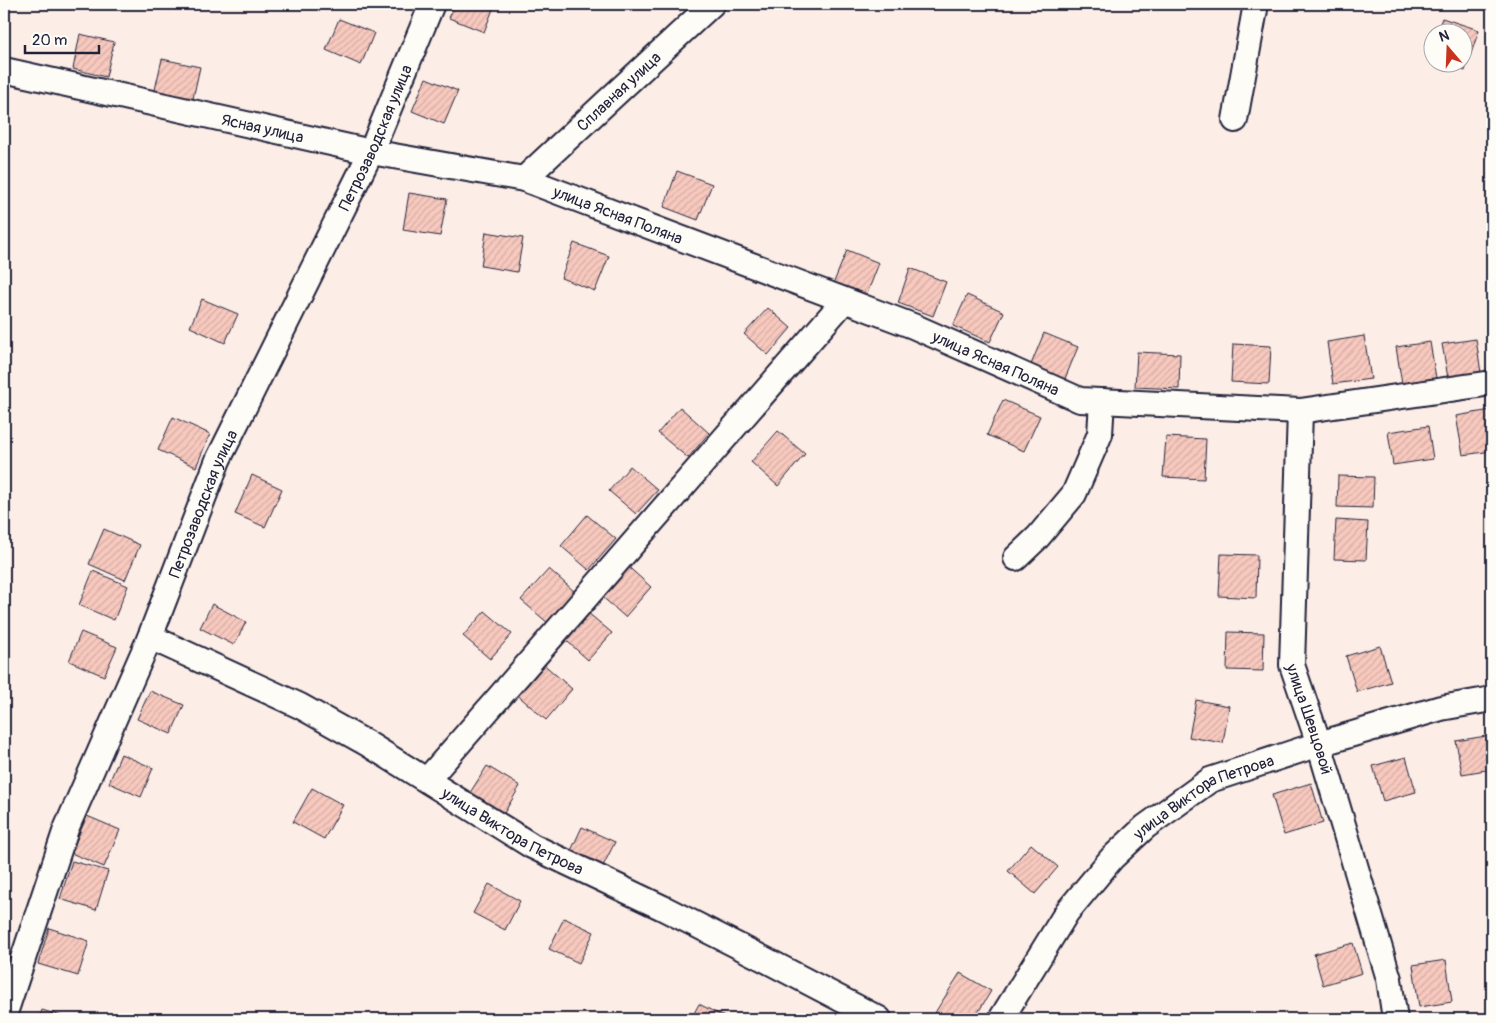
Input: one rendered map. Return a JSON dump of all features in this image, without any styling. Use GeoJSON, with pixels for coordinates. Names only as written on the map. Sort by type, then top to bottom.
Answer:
{"type":"FeatureCollection","features":[{"type":"Feature","properties":{"kind":"street","name":"Петрозаводская улица"},"geometry":{"type":"LineString","coordinates":[[4,1016],[66,829],[150,637],[218,460],[371,152],[432,4]]}},
{"type":"Feature","properties":{"kind":"street","name":"Сплавная улица"},"geometry":{"type":"LineString","coordinates":[[524,179],[712,4]]}},
{"type":"Feature","properties":{"kind":"street"},"geometry":{"type":"LineString","coordinates":[[1235,120],[1256,4]]}},
{"type":"Feature","properties":{"kind":"street","name":"Ясная улица"},"geometry":{"type":"LineString","coordinates":[[4,70],[371,152],[524,179]]}},
{"type":"Feature","properties":{"kind":"street","name":"улица Ясная Поляна"},"geometry":{"type":"LineString","coordinates":[[524,179],[913,326],[1080,400],[1300,411],[1492,383]]}},
{"type":"Feature","properties":{"kind":"street"},"geometry":{"type":"LineString","coordinates":[[427,780],[844,301]]}},
{"type":"Feature","properties":{"kind":"street"},"geometry":{"type":"LineString","coordinates":[[1016,558],[1038,537],[1074,494],[1100,434],[1102,401]]}},
{"type":"Feature","properties":{"kind":"street","name":"улица Шевцовой"},"geometry":{"type":"LineString","coordinates":[[1300,411],[1292,665],[1319,744],[1389,979],[1395,1019]]}},
{"type":"Feature","properties":{"kind":"street","name":"улица Виктора Петрова"},"geometry":{"type":"LineString","coordinates":[[150,637],[300,706],[368,744],[532,846],[662,908],[879,1019]]}},
{"type":"Feature","properties":{"kind":"street","name":"улица Виктора Петрова"},"geometry":{"type":"LineString","coordinates":[[1001,1019],[1066,912],[1112,858],[1145,827],[1210,780],[1319,744],[1441,708],[1492,699]]}},
{"type":"Feature","properties":{"kind":"building"},"geometry":{"type":"Polygon","coordinates":[[[455,4],[495,4],[484,32],[449,18],[455,4]]]}},
{"type":"Feature","properties":{"kind":"building"},"geometry":{"type":"Polygon","coordinates":[[[1442,18],[1454,22],[1441,22],[1442,18]]]}},
{"type":"Feature","properties":{"kind":"building"},"geometry":{"type":"Polygon","coordinates":[[[339,19],[374,33],[361,65],[326,50],[339,19]]]}},
{"type":"Feature","properties":{"kind":"building"},"geometry":{"type":"Polygon","coordinates":[[[1474,28],[1479,30],[1474,45],[1474,28]]]}},
{"type":"Feature","properties":{"kind":"building"},"geometry":{"type":"Polygon","coordinates":[[[80,34],[114,42],[106,77],[73,69],[80,34]]]}},
{"type":"Feature","properties":{"kind":"building"},"geometry":{"type":"Polygon","coordinates":[[[162,59],[200,67],[192,103],[154,94],[162,59]]]}},
{"type":"Feature","properties":{"kind":"building"},"geometry":{"type":"Polygon","coordinates":[[[426,78],[458,91],[444,124],[412,111],[426,78]]]}},
{"type":"Feature","properties":{"kind":"building"},"geometry":{"type":"Polygon","coordinates":[[[677,171],[712,184],[698,220],[664,207],[677,171]]]}},
{"type":"Feature","properties":{"kind":"building"},"geometry":{"type":"Polygon","coordinates":[[[409,193],[447,199],[440,236],[403,230],[409,193]]]}},
{"type":"Feature","properties":{"kind":"building"},"geometry":{"type":"Polygon","coordinates":[[[486,232],[523,238],[517,272],[481,266],[486,232]]]}},
{"type":"Feature","properties":{"kind":"building"},"geometry":{"type":"Polygon","coordinates":[[[574,243],[609,256],[595,291],[561,278],[574,243]]]}},
{"type":"Feature","properties":{"kind":"building"},"geometry":{"type":"Polygon","coordinates":[[[847,250],[879,263],[867,294],[834,282],[847,250]]]}},
{"type":"Feature","properties":{"kind":"building"},"geometry":{"type":"Polygon","coordinates":[[[910,268],[946,282],[933,316],[898,303],[910,268]]]}},
{"type":"Feature","properties":{"kind":"building"},"geometry":{"type":"Polygon","coordinates":[[[967,295],[1004,312],[990,342],[953,326],[967,295]]]}},
{"type":"Feature","properties":{"kind":"building"},"geometry":{"type":"Polygon","coordinates":[[[202,299],[238,314],[225,343],[190,327],[202,299]]]}},
{"type":"Feature","properties":{"kind":"building"},"geometry":{"type":"Polygon","coordinates":[[[768,308],[791,328],[768,355],[744,334],[768,308]]]}},
{"type":"Feature","properties":{"kind":"building"},"geometry":{"type":"Polygon","coordinates":[[[1044,333],[1078,347],[1064,381],[1030,367],[1044,333]]]}},
{"type":"Feature","properties":{"kind":"building"},"geometry":{"type":"Polygon","coordinates":[[[1364,336],[1371,379],[1333,384],[1327,342],[1364,336]]]}},
{"type":"Feature","properties":{"kind":"building"},"geometry":{"type":"Polygon","coordinates":[[[1476,339],[1481,373],[1448,378],[1442,344],[1476,339]]]}},
{"type":"Feature","properties":{"kind":"building"},"geometry":{"type":"Polygon","coordinates":[[[1430,342],[1436,378],[1402,384],[1396,347],[1430,342]]]}},
{"type":"Feature","properties":{"kind":"building"},"geometry":{"type":"Polygon","coordinates":[[[1233,344],[1271,346],[1269,384],[1231,382],[1233,344]]]}},
{"type":"Feature","properties":{"kind":"building"},"geometry":{"type":"Polygon","coordinates":[[[1137,352],[1180,354],[1179,389],[1135,387],[1137,352]]]}},
{"type":"Feature","properties":{"kind":"building"},"geometry":{"type":"Polygon","coordinates":[[[1003,400],[1040,416],[1024,451],[987,435],[1003,400]]]}},
{"type":"Feature","properties":{"kind":"building"},"geometry":{"type":"Polygon","coordinates":[[[680,407],[709,433],[688,458],[658,433],[680,407]]]}},
{"type":"Feature","properties":{"kind":"building"},"geometry":{"type":"Polygon","coordinates":[[[1491,410],[1492,451],[1463,455],[1456,416],[1491,410]]]}},
{"type":"Feature","properties":{"kind":"building"},"geometry":{"type":"Polygon","coordinates":[[[173,417],[210,434],[196,467],[158,450],[173,417]]]}},
{"type":"Feature","properties":{"kind":"building"},"geometry":{"type":"Polygon","coordinates":[[[1428,426],[1433,459],[1393,465],[1388,432],[1428,426]]]}},
{"type":"Feature","properties":{"kind":"building"},"geometry":{"type":"Polygon","coordinates":[[[778,431],[805,454],[778,486],[751,462],[778,431]]]}},
{"type":"Feature","properties":{"kind":"building"},"geometry":{"type":"Polygon","coordinates":[[[1166,437],[1206,439],[1204,479],[1163,477],[1166,437]]]}},
{"type":"Feature","properties":{"kind":"building"},"geometry":{"type":"Polygon","coordinates":[[[630,466],[658,490],[636,514],[609,491],[630,466]]]}},
{"type":"Feature","properties":{"kind":"building"},"geometry":{"type":"Polygon","coordinates":[[[252,475],[282,489],[265,527],[235,514],[252,475]]]}},
{"type":"Feature","properties":{"kind":"building"},"geometry":{"type":"Polygon","coordinates":[[[1338,476],[1374,477],[1373,508],[1337,507],[1338,476]]]}},
{"type":"Feature","properties":{"kind":"building"},"geometry":{"type":"Polygon","coordinates":[[[587,515],[616,539],[589,570],[561,546],[587,515]]]}},
{"type":"Feature","properties":{"kind":"building"},"geometry":{"type":"Polygon","coordinates":[[[1336,520],[1368,522],[1366,560],[1334,559],[1336,520]]]}},
{"type":"Feature","properties":{"kind":"building"},"geometry":{"type":"Polygon","coordinates":[[[104,529],[140,545],[125,580],[89,564],[104,529]]]}},
{"type":"Feature","properties":{"kind":"building"},"geometry":{"type":"Polygon","coordinates":[[[1221,554],[1257,555],[1256,598],[1219,596],[1221,554]]]}},
{"type":"Feature","properties":{"kind":"building"},"geometry":{"type":"Polygon","coordinates":[[[624,563],[651,587],[625,617],[598,593],[624,563]]]}},
{"type":"Feature","properties":{"kind":"building"},"geometry":{"type":"Polygon","coordinates":[[[549,569],[575,592],[548,623],[521,600],[549,569]]]}},
{"type":"Feature","properties":{"kind":"building"},"geometry":{"type":"Polygon","coordinates":[[[93,571],[128,586],[114,620],[79,605],[93,571]]]}},
{"type":"Feature","properties":{"kind":"building"},"geometry":{"type":"Polygon","coordinates":[[[212,604],[246,622],[234,645],[200,628],[212,604]]]}},
{"type":"Feature","properties":{"kind":"building"},"geometry":{"type":"Polygon","coordinates":[[[581,607],[612,633],[588,660],[558,633],[581,607]]]}},
{"type":"Feature","properties":{"kind":"building"},"geometry":{"type":"Polygon","coordinates":[[[485,611],[512,634],[490,659],[463,636],[485,611]]]}},
{"type":"Feature","properties":{"kind":"building"},"geometry":{"type":"Polygon","coordinates":[[[81,632],[117,647],[104,676],[69,661],[81,632]]]}},
{"type":"Feature","properties":{"kind":"building"},"geometry":{"type":"Polygon","coordinates":[[[1228,632],[1264,633],[1263,671],[1227,670],[1228,632]]]}},
{"type":"Feature","properties":{"kind":"building"},"geometry":{"type":"Polygon","coordinates":[[[1380,646],[1391,682],[1357,692],[1346,656],[1380,646]]]}},
{"type":"Feature","properties":{"kind":"building"},"geometry":{"type":"Polygon","coordinates":[[[540,661],[572,689],[546,720],[514,692],[540,661]]]}},
{"type":"Feature","properties":{"kind":"building"},"geometry":{"type":"Polygon","coordinates":[[[150,691],[184,705],[171,734],[137,719],[150,691]]]}},
{"type":"Feature","properties":{"kind":"building"},"geometry":{"type":"Polygon","coordinates":[[[1196,700],[1229,706],[1223,743],[1189,737],[1196,700]]]}},
{"type":"Feature","properties":{"kind":"building"},"geometry":{"type":"Polygon","coordinates":[[[1492,735],[1492,769],[1462,774],[1456,741],[1492,735]]]}},
{"type":"Feature","properties":{"kind":"building"},"geometry":{"type":"Polygon","coordinates":[[[121,754],[153,768],[141,797],[109,783],[121,754]]]}},
{"type":"Feature","properties":{"kind":"building"},"geometry":{"type":"Polygon","coordinates":[[[1406,757],[1416,792],[1383,801],[1373,766],[1406,757]]]}},
{"type":"Feature","properties":{"kind":"building"},"geometry":{"type":"Polygon","coordinates":[[[487,766],[520,786],[500,820],[466,799],[487,766]]]}},
{"type":"Feature","properties":{"kind":"building"},"geometry":{"type":"Polygon","coordinates":[[[1311,783],[1323,823],[1284,835],[1272,795],[1311,783]]]}},
{"type":"Feature","properties":{"kind":"building"},"geometry":{"type":"Polygon","coordinates":[[[312,788],[343,805],[324,839],[293,822],[312,788]]]}},
{"type":"Feature","properties":{"kind":"building"},"geometry":{"type":"Polygon","coordinates":[[[87,816],[120,830],[104,867],[71,853],[87,816]]]}},
{"type":"Feature","properties":{"kind":"building"},"geometry":{"type":"Polygon","coordinates":[[[582,827],[615,842],[601,870],[569,855],[582,827]]]}},
{"type":"Feature","properties":{"kind":"building"},"geometry":{"type":"Polygon","coordinates":[[[1031,844],[1058,867],[1035,894],[1008,871],[1031,844]]]}},
{"type":"Feature","properties":{"kind":"building"},"geometry":{"type":"Polygon","coordinates":[[[72,861],[108,871],[96,910],[60,899],[72,861]]]}},
{"type":"Feature","properties":{"kind":"building"},"geometry":{"type":"Polygon","coordinates":[[[489,884],[520,901],[505,930],[473,913],[489,884]]]}},
{"type":"Feature","properties":{"kind":"building"},"geometry":{"type":"Polygon","coordinates":[[[564,918],[594,932],[579,963],[549,949],[564,918]]]}},
{"type":"Feature","properties":{"kind":"building"},"geometry":{"type":"Polygon","coordinates":[[[49,928],[89,941],[78,976],[38,964],[49,928]]]}},
{"type":"Feature","properties":{"kind":"building"},"geometry":{"type":"Polygon","coordinates":[[[1353,943],[1362,973],[1323,985],[1314,954],[1353,943]]]}},
{"type":"Feature","properties":{"kind":"building"},"geometry":{"type":"Polygon","coordinates":[[[1446,960],[1452,1002],[1419,1007],[1413,965],[1446,960]]]}},
{"type":"Feature","properties":{"kind":"building"},"geometry":{"type":"Polygon","coordinates":[[[960,973],[991,991],[974,1019],[931,1019],[960,973]]]}},
{"type":"Feature","properties":{"kind":"building"},"geometry":{"type":"Polygon","coordinates":[[[699,1004],[728,1019],[691,1019],[699,1004]]]}},
{"type":"Feature","properties":{"kind":"building"},"geometry":{"type":"Polygon","coordinates":[[[42,1010],[71,1019],[39,1019],[42,1010]]]}}]}
